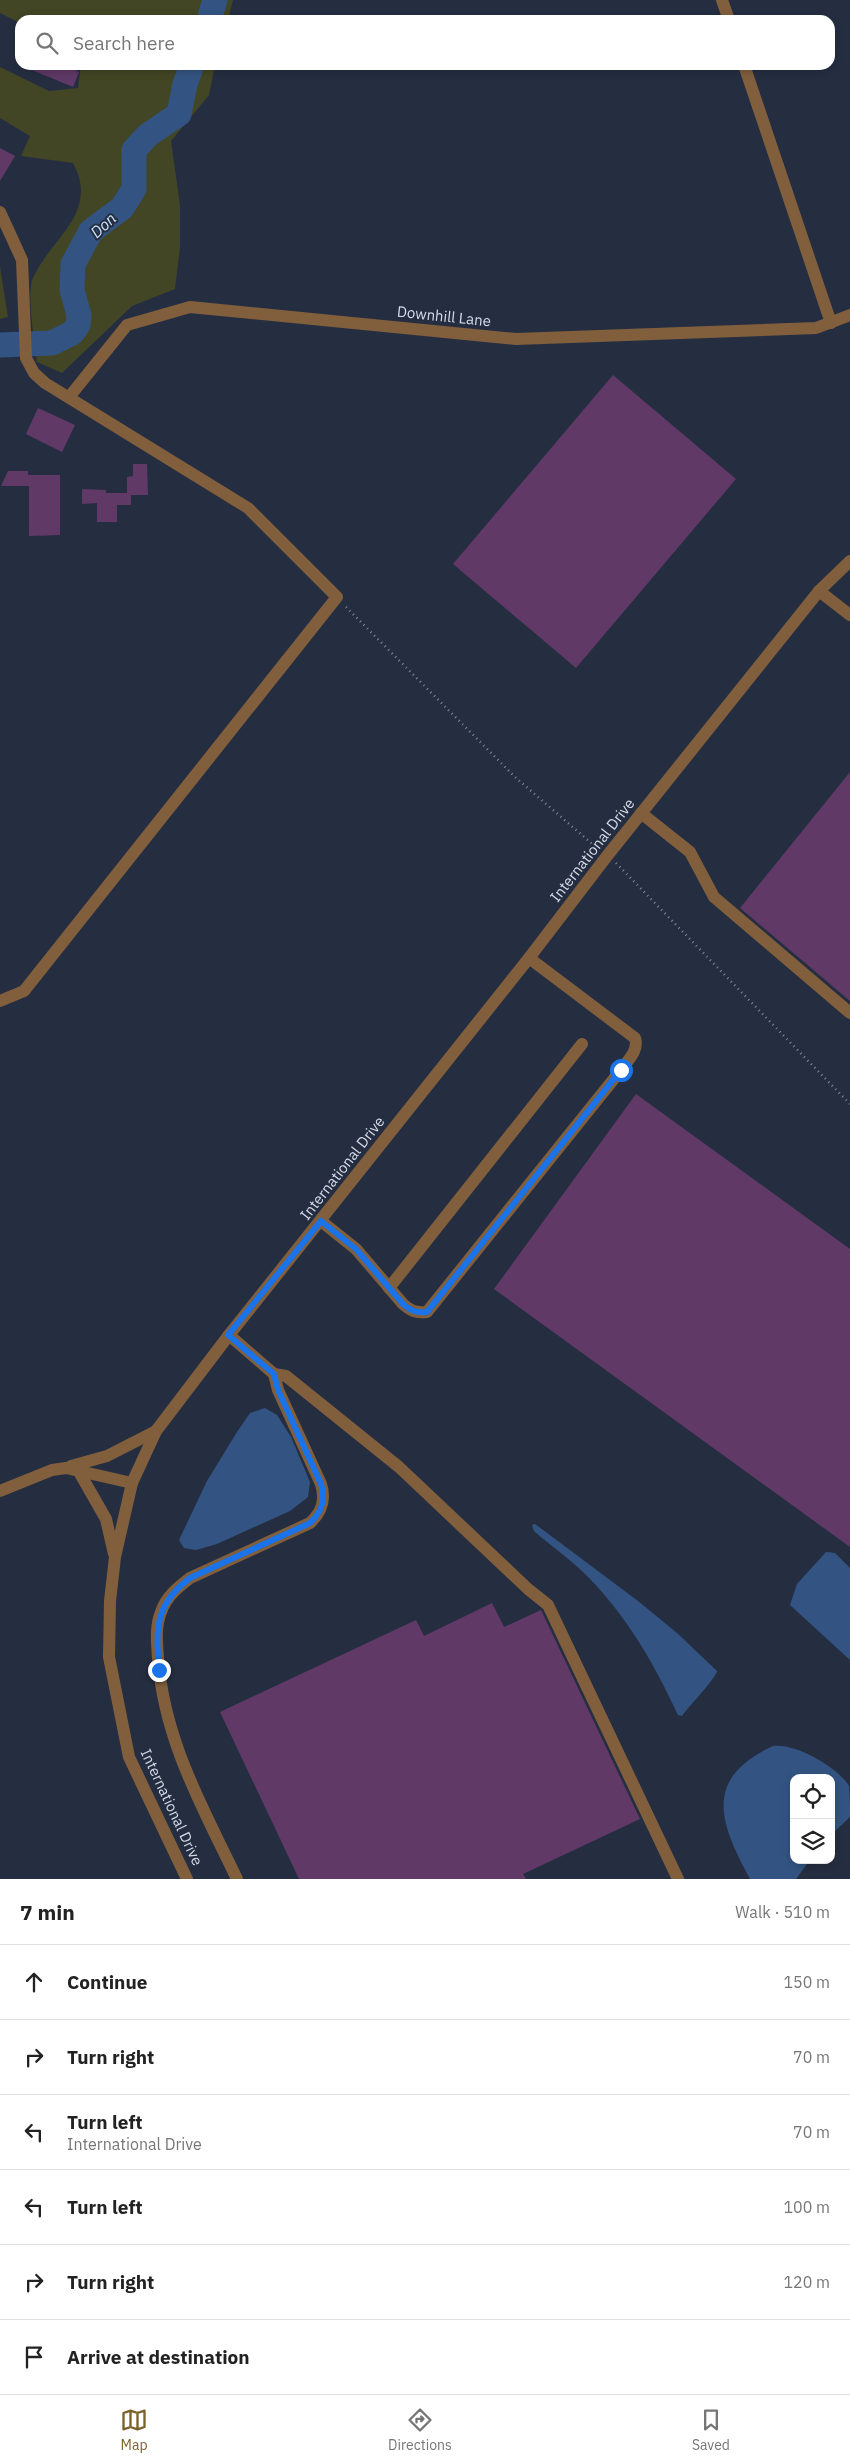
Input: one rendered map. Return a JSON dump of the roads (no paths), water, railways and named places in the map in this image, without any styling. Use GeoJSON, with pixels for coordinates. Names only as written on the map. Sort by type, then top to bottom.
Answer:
{"type":"FeatureCollection","features":[{"type":"Feature","properties":{"kind":"street"},"geometry":{"type":"LineString","coordinates":[[722,0],[727,15]]}},
{"type":"Feature","properties":{"kind":"street"},"geometry":{"type":"LineString","coordinates":[[746,70],[831,323]]}},
{"type":"Feature","properties":{"kind":"street"},"geometry":{"type":"LineString","coordinates":[[0,212],[22,260],[26,358],[34,373],[46,383],[70,396],[248,508],[337,597],[24,991],[0,1001]]}},
{"type":"Feature","properties":{"kind":"street","name":"Downhill Lane"},"geometry":{"type":"LineString","coordinates":[[70,396],[127,324],[190,307],[516,340],[816,328],[849,318]]}},
{"type":"Feature","properties":{"kind":"street","name":"International Drive"},"geometry":{"type":"LineString","coordinates":[[187,1879],[129,1757],[109,1657],[110,1600],[115,1556],[132,1483],[156,1431],[228,1335],[321,1221],[641,813],[820,591],[850,561]]}},
{"type":"Feature","properties":{"kind":"street"},"geometry":{"type":"LineString","coordinates":[[820,591],[850,615]]}},
{"type":"Feature","properties":{"kind":"street"},"geometry":{"type":"LineString","coordinates":[[641,813],[690,852],[714,897],[850,1012]]}},
{"type":"Feature","properties":{"kind":"street"},"geometry":{"type":"LineString","coordinates":[[321,1221],[356,1249],[410,1310],[418,1313],[427,1312],[636,1050],[635,1038],[529,958]]}},
{"type":"Feature","properties":{"kind":"street"},"geometry":{"type":"LineString","coordinates":[[389,1288],[582,1044]]}},
{"type":"Feature","properties":{"kind":"street"},"geometry":{"type":"LineString","coordinates":[[228,1335],[274,1374],[286,1376],[374,1446],[528,1589],[548,1605],[678,1879]]}},
{"type":"Feature","properties":{"kind":"street"},"geometry":{"type":"LineString","coordinates":[[237,1879],[174,1743],[159,1670],[156,1634],[160,1614],[176,1589],[190,1578],[310,1523],[318,1516],[324,1493],[278,1390],[274,1374]]}},
{"type":"Feature","properties":{"kind":"street"},"geometry":{"type":"LineString","coordinates":[[72,1469],[107,1456],[156,1431]]}},
{"type":"Feature","properties":{"kind":"street"},"geometry":{"type":"LineString","coordinates":[[72,1469],[106,1519],[115,1556]]}},
{"type":"Feature","properties":{"kind":"street"},"geometry":{"type":"LineString","coordinates":[[0,1491],[52,1470],[72,1469],[132,1483]]}},
{"type":"Feature","properties":{"kind":"water"},"geometry":{"type":"Polygon","coordinates":[[[265,1408],[277,1415],[291,1437],[310,1482],[308,1497],[290,1511],[217,1544],[196,1550],[184,1548],[179,1540],[207,1481],[250,1413],[265,1408]]]}},
{"type":"Feature","properties":{"kind":"water"},"geometry":{"type":"Polygon","coordinates":[[[535,1524],[638,1601],[677,1633],[717,1671],[682,1716],[678,1715],[650,1660],[616,1609],[582,1571],[534,1531],[532,1525],[535,1524]]]}},
{"type":"Feature","properties":{"kind":"water"},"geometry":{"type":"Polygon","coordinates":[[[826,1552],[835,1553],[850,1568],[850,1660],[790,1605],[797,1584],[826,1552]]]}},
{"type":"Feature","properties":{"kind":"water"},"geometry":{"type":"Polygon","coordinates":[[[773,1746],[793,1748],[826,1764],[836,1771],[849,1786],[850,1817],[835,1831],[835,1774],[790,1774],[790,1864],[807,1864],[796,1879],[750,1879],[731,1839],[725,1821],[724,1804],[727,1788],[735,1773],[750,1759],[773,1746]]]}},
{"type":"Feature","properties":{"kind":"waterway","name":"Don"},"geometry":{"type":"LineString","coordinates":[[210,15],[215,0]]}},
{"type":"Feature","properties":{"kind":"waterway","name":"Don"},"geometry":{"type":"LineString","coordinates":[[0,345],[52,343],[72,333],[78,325],[79,315],[72,290],[73,264],[91,231],[122,208],[134,189],[134,150],[148,135],[179,114],[185,84],[190,70]]}}]}
